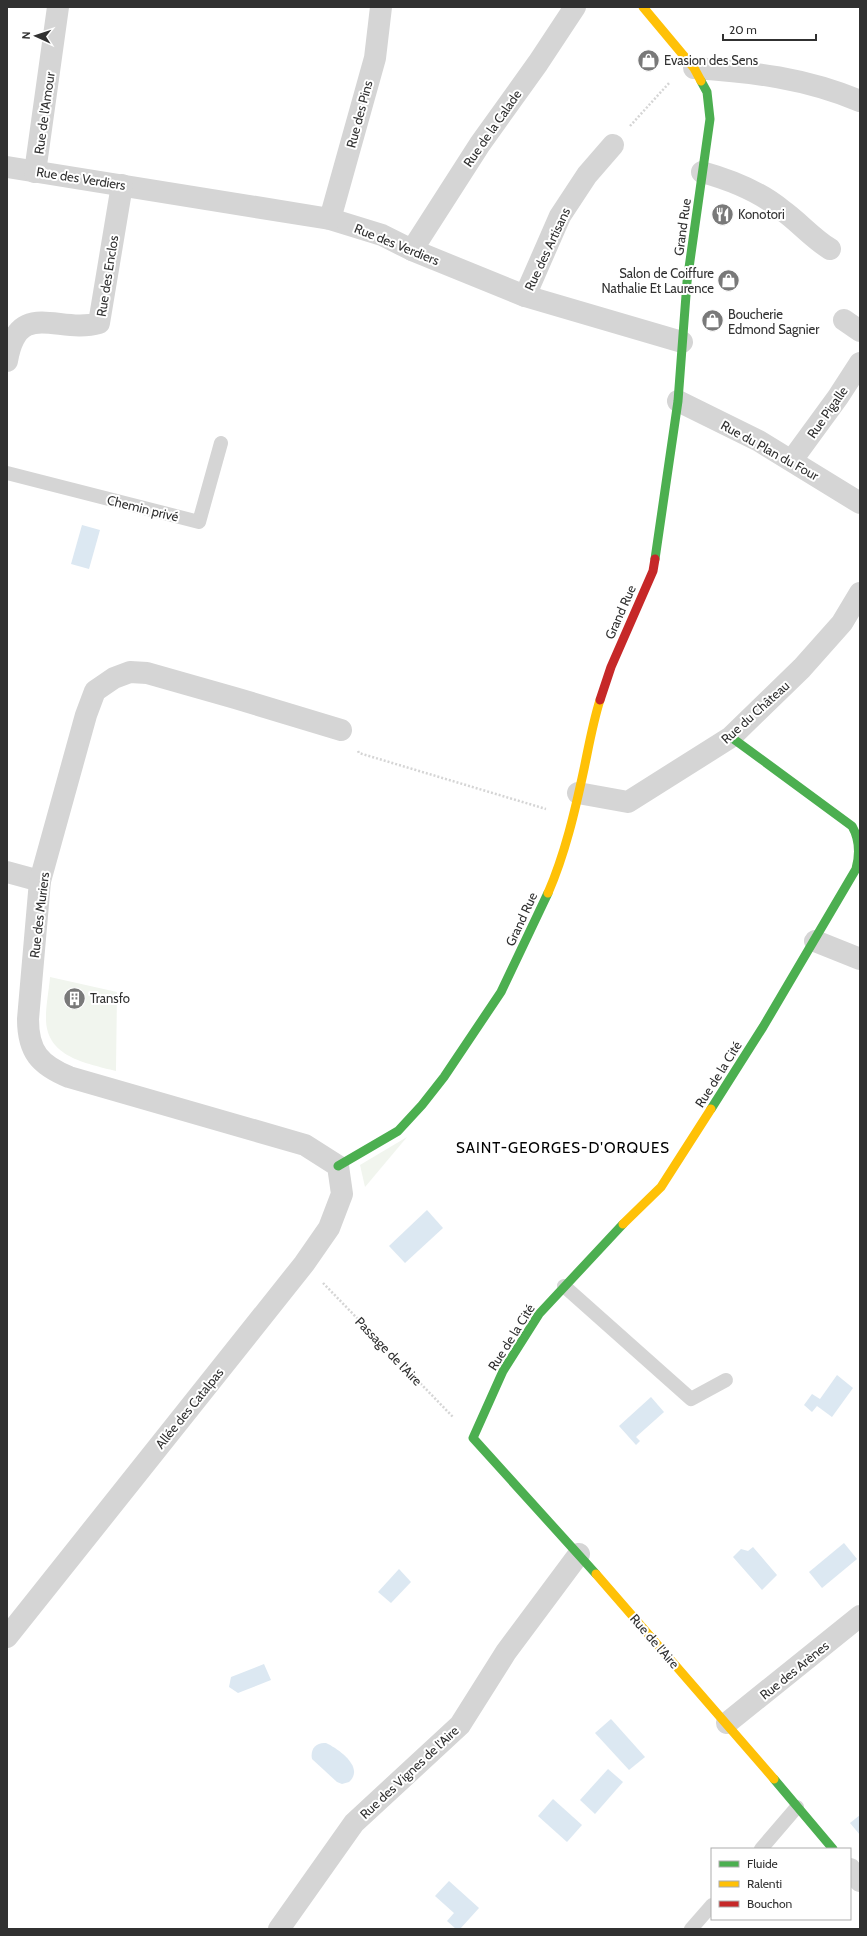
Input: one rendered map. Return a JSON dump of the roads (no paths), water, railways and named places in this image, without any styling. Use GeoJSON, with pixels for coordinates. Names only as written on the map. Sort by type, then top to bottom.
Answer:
{"type":"FeatureCollection","features":[{"type":"Feature","properties":{"kind":"street","name":"Rue de l'Amour"},"geometry":{"type":"LineString","coordinates":[[35,172],[58,7]]}},
{"type":"Feature","properties":{"kind":"street","name":"Rue des Pins"},"geometry":{"type":"LineString","coordinates":[[330,219],[375,58],[381,7]]}},
{"type":"Feature","properties":{"kind":"street","name":"Rue de la Calade"},"geometry":{"type":"LineString","coordinates":[[412,250],[480,144],[538,63],[575,7]]}},
{"type":"Feature","properties":{"kind":"street","name":"Grand Rue"},"geometry":{"type":"LineString","coordinates":[[338,1166],[398,1131],[422,1105],[444,1077],[501,992],[545,900],[560,864],[578,793],[594,719],[611,667],[653,571],[660,535],[678,401],[687,282],[710,119],[707,92],[691,64],[643,7]]}},
{"type":"Feature","properties":{"kind":"street"},"geometry":{"type":"LineString","coordinates":[[691,64],[758,73],[839,92],[860,101]]}},
{"type":"Feature","properties":{"kind":"street","name":"Rue des Artisans"},"geometry":{"type":"LineString","coordinates":[[525,296],[560,216],[587,175],[613,145]]}},
{"type":"Feature","properties":{"kind":"street","name":"Rue des Verdiers"},"geometry":{"type":"LineString","coordinates":[[7,167],[330,219],[382,235],[412,250],[525,296],[682,342]]}},
{"type":"Feature","properties":{"kind":"street"},"geometry":{"type":"LineString","coordinates":[[702,172],[727,179],[753,191],[782,209],[821,244],[830,250]]}},
{"type":"Feature","properties":{"kind":"street","name":"Rue des Enclos"},"geometry":{"type":"LineString","coordinates":[[7,361],[10,346],[16,332],[29,324],[44,322],[89,326],[99,323],[122,185]]}},
{"type":"Feature","properties":{"kind":"street","name":"Rue Pigalle"},"geometry":{"type":"LineString","coordinates":[[792,460],[838,397],[860,362]]}},
{"type":"Feature","properties":{"kind":"street","name":"Rue du Plan du Four"},"geometry":{"type":"LineString","coordinates":[[678,401],[759,441],[860,503]]}},
{"type":"Feature","properties":{"kind":"street","name":"Rue du Château"},"geometry":{"type":"LineString","coordinates":[[578,793],[628,802],[731,737],[802,668],[842,623],[860,594]]}},
{"type":"Feature","properties":{"kind":"street","name":"Rue des Muriers"},"geometry":{"type":"LineString","coordinates":[[338,1166],[305,1145],[69,1078],[45,1066],[34,1050],[28,1029],[40,881],[86,715],[95,691],[114,678],[130,672],[147,673],[341,730]]}},
{"type":"Feature","properties":{"kind":"street","name":"Rue de la Cité"},"geometry":{"type":"LineString","coordinates":[[473,1438],[503,1371],[539,1314],[613,1233],[661,1187],[763,1027],[856,869],[860,859],[859,841],[856,832],[846,820],[731,737]]}},
{"type":"Feature","properties":{"kind":"street"},"geometry":{"type":"LineString","coordinates":[[7,872],[40,881]]}},
{"type":"Feature","properties":{"kind":"street"},"geometry":{"type":"LineString","coordinates":[[814,941],[860,959]]}},
{"type":"Feature","properties":{"kind":"street","name":"Allée des Catalpas"},"geometry":{"type":"LineString","coordinates":[[7,1636],[304,1264],[329,1228],[342,1194],[338,1166]]}},
{"type":"Feature","properties":{"kind":"street","name":"Rue de l'Aire"},"geometry":{"type":"LineString","coordinates":[[473,1438],[578,1554],[727,1723],[832,1848]]}},
{"type":"Feature","properties":{"kind":"street","name":"Rue des Vignes de l'Aire"},"geometry":{"type":"LineString","coordinates":[[279,1929],[354,1823],[460,1724],[506,1652],[578,1554]]}},
{"type":"Feature","properties":{"kind":"street","name":"Rue des Arènes"},"geometry":{"type":"LineString","coordinates":[[727,1723],[860,1616]]}},
{"type":"Feature","properties":{"kind":"street"},"geometry":{"type":"LineString","coordinates":[[851,1870],[860,1881]]}},
{"type":"Feature","properties":{"kind":"lane","name":"Chemin privé"},"geometry":{"type":"LineString","coordinates":[[7,473],[199,522],[221,443]]}},
{"type":"Feature","properties":{"kind":"lane"},"geometry":{"type":"LineString","coordinates":[[564,1286],[691,1399],[726,1380]]}},
{"type":"Feature","properties":{"kind":"lane"},"geometry":{"type":"LineString","coordinates":[[762,1848],[797,1807]]}},
{"type":"Feature","properties":{"kind":"lane"},"geometry":{"type":"LineString","coordinates":[[691,1929],[711,1906]]}},
{"type":"Feature","properties":{"kind":"place","name":"Evasion des Sens"},"geometry":{"type":"Point","coordinates":[649,60]}},
{"type":"Feature","properties":{"kind":"place","name":"Konotori"},"geometry":{"type":"Point","coordinates":[722,214]}},
{"type":"Feature","properties":{"kind":"place","name":"Salon de Coiffure Nathalie Et Laurence"},"geometry":{"type":"Point","coordinates":[729,280]}},
{"type":"Feature","properties":{"kind":"place","name":"Boucherie Edmond Sagnier"},"geometry":{"type":"Point","coordinates":[712,321]}},
{"type":"Feature","properties":{"kind":"place","name":"Transfo"},"geometry":{"type":"Point","coordinates":[74,998]}},
{"type":"Feature","properties":{"kind":"district","name":"SAINT-GEORGES-D'ORQUES"},"geometry":{"type":"Point","coordinates":[563,1148]}}]}
